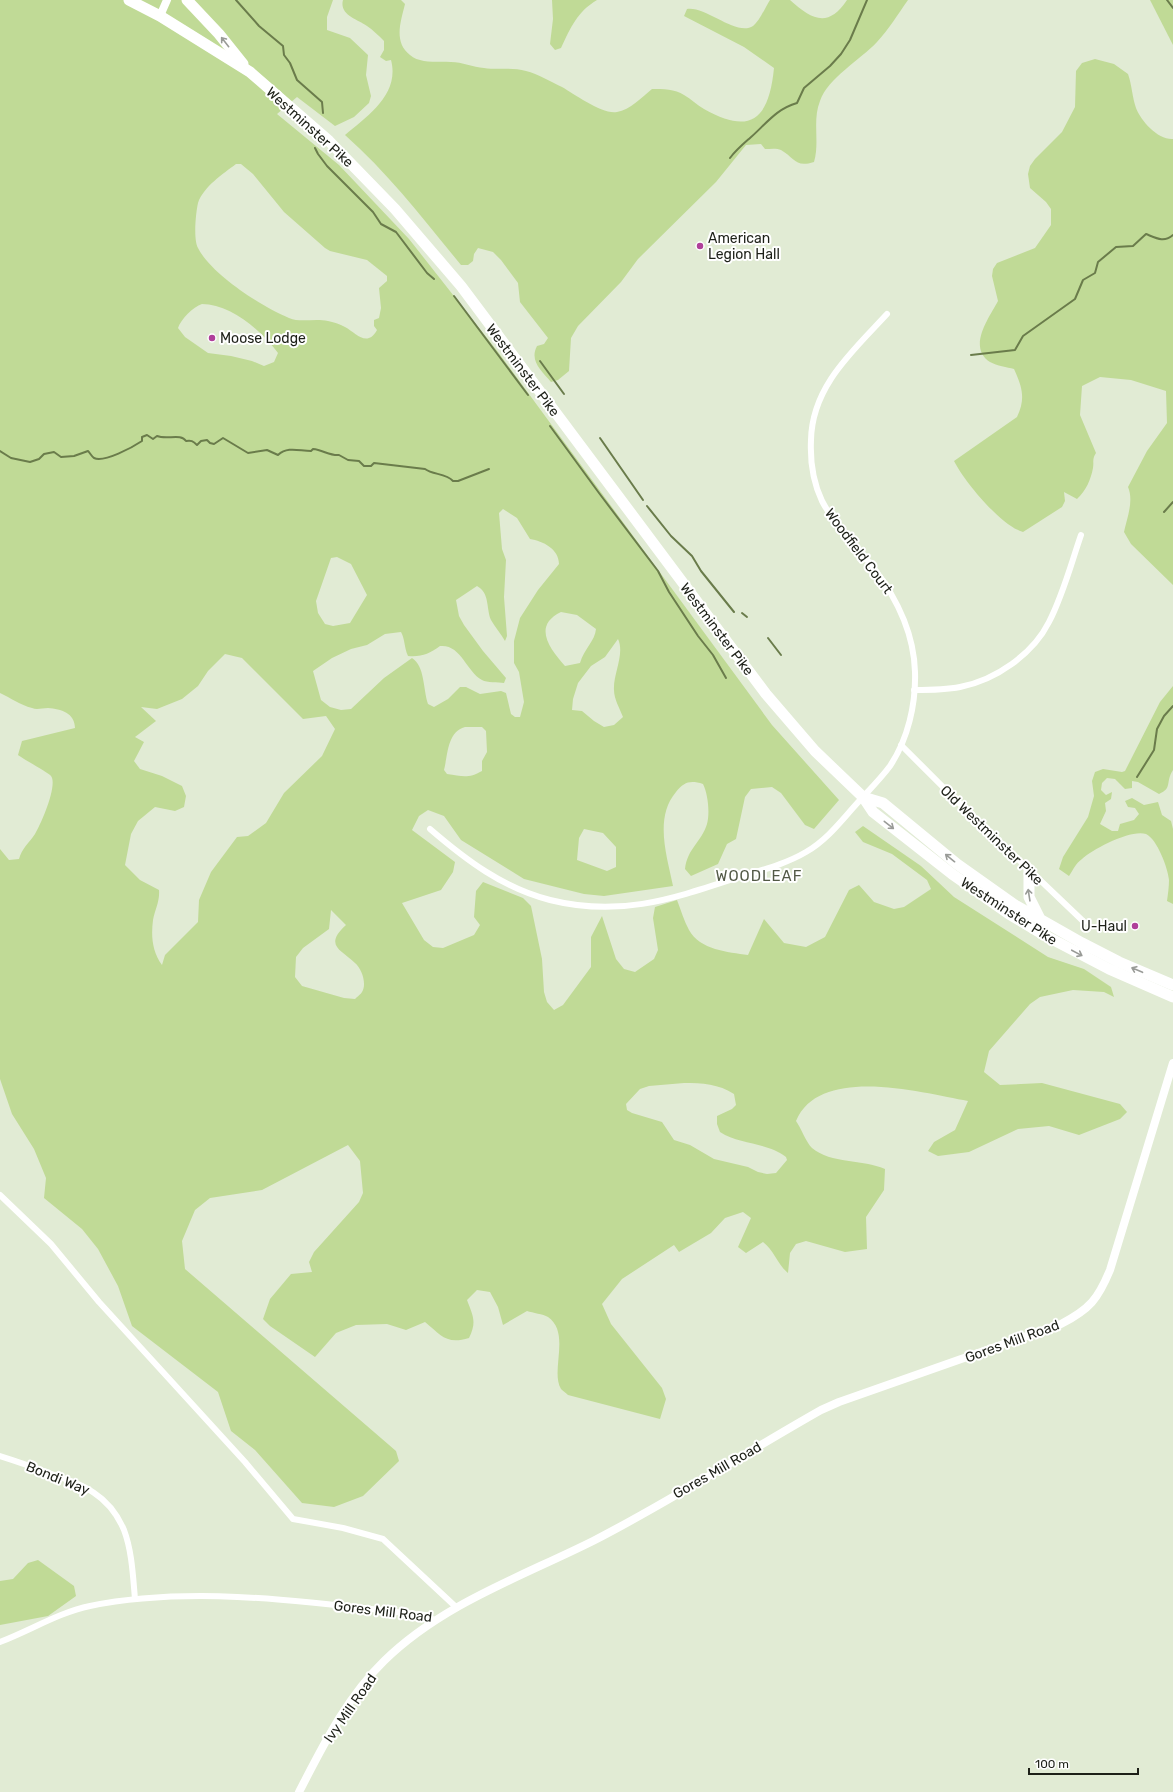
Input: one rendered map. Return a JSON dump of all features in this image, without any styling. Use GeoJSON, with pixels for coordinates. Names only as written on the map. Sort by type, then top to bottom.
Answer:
{"type":"FeatureCollection","features":[{"type":"Feature","properties":{"kind":"highway","name":"Westminster Pike"},"geometry":{"type":"LineString","coordinates":[[129,0],[160,16],[217,50],[250,72],[348,160],[417,232],[461,286],[766,694],[815,751],[863,797],[873,812],[952,874],[1009,914],[1050,939],[1109,969],[1173,997]]}},
{"type":"Feature","properties":{"kind":"highway"},"geometry":{"type":"LineString","coordinates":[[187,0],[219,34],[250,72]]}},
{"type":"Feature","properties":{"kind":"highway","name":"Westminster Pike"},"geometry":{"type":"LineString","coordinates":[[863,797],[883,803],[957,864],[1002,896],[1082,944],[1173,985]]}},
{"type":"Feature","properties":{"kind":"highway"},"geometry":{"type":"LineString","coordinates":[[1029,869],[1028,897],[1040,919]]}},
{"type":"Feature","properties":{"kind":"street"},"geometry":{"type":"LineString","coordinates":[[160,16],[167,0]]}},
{"type":"Feature","properties":{"kind":"street","name":"Woodfield Court"},"geometry":{"type":"LineString","coordinates":[[430,829],[484,872],[528,893],[566,903],[588,906],[626,906],[656,902],[682,896],[767,868],[800,855],[818,844],[863,797],[889,767],[901,746],[909,722],[914,690],[913,654],[901,611],[885,583],[828,511],[818,489],[811,465],[812,425],[819,401],[826,385],[843,362],[887,314]]}},
{"type":"Feature","properties":{"kind":"street"},"geometry":{"type":"LineString","coordinates":[[914,690],[948,689],[971,684],[993,675],[1019,658],[1040,637],[1049,623],[1063,590],[1081,536]]}},
{"type":"Feature","properties":{"kind":"street","name":"Old Westminster Pike"},"geometry":{"type":"LineString","coordinates":[[901,746],[1084,922]]}},
{"type":"Feature","properties":{"kind":"street","name":"Gores Mill Road"},"geometry":{"type":"LineString","coordinates":[[0,1642],[89,1606],[136,1599],[196,1597],[262,1599],[414,1614],[426,1616],[434,1620],[495,1587],[625,1523],[821,1410],[839,1402],[1061,1324],[1088,1307],[1104,1285],[1110,1270],[1173,1062]]}},
{"type":"Feature","properties":{"kind":"street"},"geometry":{"type":"LineString","coordinates":[[0,1195],[51,1244],[99,1302],[245,1462],[293,1519],[343,1528],[383,1539],[457,1608]]}},
{"type":"Feature","properties":{"kind":"street","name":"Bondi Way"},"geometry":{"type":"LineString","coordinates":[[0,1456],[80,1484],[93,1492],[111,1507],[124,1531],[129,1550],[136,1599]]}},
{"type":"Feature","properties":{"kind":"street","name":"Ivy Mill Road"},"geometry":{"type":"LineString","coordinates":[[299,1792],[331,1733],[357,1692],[384,1662],[416,1633],[434,1620]]}},
{"type":"Feature","properties":{"kind":"green space"},"geometry":{"type":"Polygon","coordinates":[[[0,0],[333,0],[327,17],[327,30],[350,38],[368,55],[366,75],[371,96],[369,103],[354,117],[335,126],[297,97],[277,114],[339,165],[409,239],[498,352],[772,725],[839,800],[814,829],[805,825],[781,793],[772,787],[751,789],[745,797],[736,839],[727,844],[718,864],[691,876],[685,869],[686,862],[705,830],[708,820],[708,809],[703,784],[691,782],[685,784],[676,792],[669,802],[665,813],[664,838],[673,886],[604,896],[584,894],[524,879],[461,840],[444,816],[428,810],[419,816],[412,830],[455,862],[453,872],[441,890],[402,903],[424,940],[433,947],[443,948],[474,935],[480,925],[474,917],[476,891],[483,882],[523,898],[531,906],[542,959],[544,992],[547,1002],[554,1010],[563,1005],[591,967],[591,937],[602,916],[616,959],[624,969],[635,972],[654,959],[658,950],[653,918],[655,907],[677,900],[687,927],[694,937],[707,946],[715,949],[748,955],[764,919],[784,943],[806,947],[825,937],[849,890],[859,885],[874,902],[894,909],[904,907],[931,889],[927,880],[892,854],[863,842],[855,832],[863,826],[921,866],[954,897],[1048,957],[1084,969],[1111,987],[1114,997],[1104,992],[1073,990],[1040,997],[1030,1004],[989,1051],[984,1072],[1000,1085],[1042,1083],[1120,1104],[1127,1112],[1120,1119],[1079,1135],[1049,1126],[1018,1129],[969,1152],[938,1156],[928,1151],[934,1142],[955,1130],[968,1101],[900,1089],[874,1087],[849,1088],[827,1093],[808,1103],[796,1121],[812,1148],[828,1157],[885,1169],[884,1190],[866,1217],[867,1249],[845,1252],[806,1241],[796,1244],[790,1253],[788,1273],[767,1245],[763,1242],[746,1253],[738,1247],[751,1218],[743,1212],[725,1218],[711,1233],[679,1252],[674,1245],[622,1279],[602,1304],[611,1324],[662,1388],[666,1399],[660,1419],[568,1395],[561,1389],[558,1381],[559,1342],[555,1324],[546,1316],[527,1311],[503,1325],[498,1307],[490,1292],[477,1290],[467,1300],[473,1319],[473,1328],[469,1338],[461,1340],[444,1338],[425,1322],[406,1330],[387,1324],[356,1325],[336,1333],[315,1357],[270,1326],[263,1319],[270,1299],[291,1274],[312,1272],[309,1262],[314,1252],[359,1202],[363,1193],[360,1161],[348,1145],[262,1190],[210,1198],[195,1210],[182,1241],[185,1269],[396,1451],[399,1461],[363,1496],[334,1507],[302,1503],[255,1450],[231,1431],[218,1392],[132,1326],[118,1286],[98,1249],[82,1229],[44,1198],[46,1178],[34,1149],[12,1114],[0,1079],[0,849],[9,860],[19,859],[22,852],[35,834],[51,796],[53,781],[51,776],[18,755],[22,741],[75,728],[73,719],[70,715],[58,709],[34,709],[0,693],[0,0]],[[236,164],[214,181],[205,191],[198,203],[195,232],[196,244],[205,258],[225,279],[265,306],[289,318],[336,323],[365,339],[373,335],[377,330],[374,326],[374,320],[379,318],[381,308],[379,288],[387,281],[387,276],[367,260],[330,251],[325,248],[284,212],[253,174],[241,164],[236,164]],[[202,304],[185,317],[178,328],[185,337],[208,353],[231,356],[252,361],[264,366],[274,362],[278,353],[271,344],[254,327],[234,313],[213,305],[202,304]],[[503,509],[499,513],[502,549],[506,560],[504,597],[507,636],[505,641],[491,620],[486,597],[481,589],[477,586],[456,600],[459,616],[464,625],[483,651],[506,678],[504,683],[482,680],[476,676],[453,649],[447,647],[440,646],[429,653],[417,656],[408,656],[401,632],[385,634],[367,645],[351,649],[332,658],[313,671],[321,700],[330,707],[341,710],[351,709],[384,678],[412,658],[419,666],[428,704],[434,707],[448,699],[460,687],[466,687],[480,694],[501,691],[506,693],[511,714],[515,717],[520,717],[524,702],[519,672],[514,663],[514,641],[520,618],[538,590],[559,564],[553,550],[545,544],[530,539],[517,518],[503,509]],[[337,557],[331,558],[316,601],[318,613],[325,624],[333,626],[350,623],[367,595],[351,564],[337,557]],[[561,612],[552,618],[547,624],[546,638],[549,645],[565,666],[580,663],[584,653],[594,637],[596,629],[577,615],[561,612]],[[618,639],[605,657],[591,666],[578,683],[573,699],[572,710],[582,711],[604,727],[614,725],[623,717],[614,693],[615,677],[620,658],[620,645],[618,639]],[[225,654],[208,671],[198,686],[182,699],[157,709],[141,707],[156,721],[135,737],[144,742],[134,761],[140,769],[162,776],[182,786],[186,796],[184,807],[175,811],[155,807],[138,821],[131,834],[125,865],[140,880],[159,890],[153,920],[152,938],[154,949],[162,965],[165,955],[198,922],[199,900],[211,872],[237,837],[248,836],[266,823],[284,793],[322,756],[335,729],[326,716],[303,719],[242,658],[225,654]],[[465,727],[455,734],[449,745],[444,770],[447,774],[465,776],[473,775],[482,771],[482,761],[487,752],[486,731],[482,727],[465,727]],[[584,829],[579,838],[577,860],[607,871],[616,867],[616,847],[603,833],[584,829]],[[331,910],[329,929],[303,948],[296,957],[295,977],[302,986],[344,998],[355,999],[361,993],[364,981],[360,969],[340,951],[335,943],[339,932],[346,925],[331,910]],[[691,1083],[649,1086],[640,1089],[626,1104],[627,1110],[632,1113],[662,1122],[674,1140],[690,1145],[714,1159],[748,1167],[758,1172],[767,1174],[776,1173],[787,1160],[786,1157],[779,1152],[736,1139],[720,1132],[717,1124],[717,1116],[732,1109],[736,1105],[734,1094],[722,1088],[691,1083]]]}},
{"type":"Feature","properties":{"kind":"green space"},"geometry":{"type":"Polygon","coordinates":[[[343,0],[401,0],[405,4],[400,24],[401,44],[410,55],[419,60],[429,62],[455,62],[489,69],[516,69],[531,72],[562,87],[597,107],[611,112],[627,109],[652,89],[673,90],[687,97],[704,109],[721,117],[734,121],[746,121],[755,117],[762,110],[768,99],[772,85],[774,68],[744,47],[684,16],[687,9],[695,9],[730,25],[739,28],[746,28],[755,24],[770,0],[790,0],[812,16],[826,18],[833,15],[840,9],[847,0],[908,0],[877,42],[837,77],[824,93],[818,109],[816,124],[816,154],[814,162],[808,164],[799,163],[781,150],[765,149],[761,144],[746,145],[716,182],[638,259],[621,282],[578,326],[571,338],[569,371],[558,380],[551,382],[538,366],[535,356],[537,346],[544,344],[548,338],[520,302],[518,283],[501,260],[493,252],[478,248],[474,254],[473,261],[468,265],[461,265],[391,181],[345,135],[372,112],[380,103],[391,83],[393,72],[391,60],[386,61],[380,57],[384,50],[384,41],[376,33],[346,13],[342,5],[343,0]]]}},
{"type":"Feature","properties":{"kind":"green space"},"geometry":{"type":"Polygon","coordinates":[[[552,0],[597,0],[579,15],[561,48],[555,50],[550,44],[553,19],[552,0]]]}},
{"type":"Feature","properties":{"kind":"green space"},"geometry":{"type":"Polygon","coordinates":[[[1150,0],[1173,0],[1173,45],[1150,0]]]}},
{"type":"Feature","properties":{"kind":"green space"},"geometry":{"type":"Polygon","coordinates":[[[1095,59],[1114,64],[1128,74],[1138,113],[1146,124],[1156,133],[1173,139],[1173,585],[1131,544],[1124,532],[1130,504],[1130,492],[1128,487],[1147,451],[1167,423],[1166,391],[1131,380],[1100,377],[1082,386],[1080,415],[1096,453],[1089,481],[1077,499],[1064,492],[1065,501],[1062,507],[1023,532],[1004,521],[984,502],[974,491],[954,461],[1017,417],[1020,410],[1022,393],[1014,369],[990,362],[983,356],[980,349],[980,341],[985,324],[998,301],[992,276],[993,269],[997,263],[1035,248],[1051,225],[1051,209],[1046,202],[1030,188],[1028,174],[1030,166],[1062,132],[1075,107],[1076,71],[1082,63],[1095,59]]]}},
{"type":"Feature","properties":{"kind":"green space"},"geometry":{"type":"Polygon","coordinates":[[[1173,686],[1173,770],[1166,789],[1159,794],[1138,782],[1132,781],[1132,788],[1125,789],[1115,779],[1107,778],[1102,783],[1101,790],[1106,795],[1112,792],[1111,799],[1105,803],[1106,811],[1100,824],[1112,831],[1118,831],[1120,824],[1134,820],[1139,814],[1135,808],[1128,807],[1125,801],[1132,798],[1144,805],[1158,802],[1162,815],[1171,821],[1173,829],[1173,904],[1167,901],[1169,880],[1167,868],[1158,848],[1146,834],[1131,834],[1103,845],[1080,861],[1069,876],[1059,869],[1063,857],[1088,817],[1094,796],[1092,781],[1095,772],[1103,769],[1122,772],[1125,771],[1160,702],[1173,686]]]}},
{"type":"Feature","properties":{"kind":"green space"},"geometry":{"type":"Polygon","coordinates":[[[38,1560],[74,1586],[76,1596],[48,1616],[0,1625],[0,1581],[13,1579],[28,1563],[38,1560]]]}},
{"type":"Feature","properties":{"kind":"waterway"},"geometry":{"type":"LineString","coordinates":[[236,0],[259,26],[283,46],[284,55],[290,63],[297,80],[322,102],[323,113]]}},
{"type":"Feature","properties":{"kind":"waterway"},"geometry":{"type":"LineString","coordinates":[[730,158],[777,113],[797,103],[804,88],[830,66],[841,54],[850,40],[867,0]]}},
{"type":"Feature","properties":{"kind":"waterway"},"geometry":{"type":"LineString","coordinates":[[1167,0],[1173,8]]}},
{"type":"Feature","properties":{"kind":"waterway"},"geometry":{"type":"LineString","coordinates":[[315,148],[327,166],[373,212],[381,224],[396,232],[427,273],[434,279]]}},
{"type":"Feature","properties":{"kind":"waterway"},"geometry":{"type":"LineString","coordinates":[[971,355],[1015,350],[1023,336],[1075,299],[1083,280],[1095,273],[1098,262],[1116,247],[1133,246],[1146,234],[1163,239],[1173,235]]}},
{"type":"Feature","properties":{"kind":"waterway"},"geometry":{"type":"LineString","coordinates":[[454,296],[528,395]]}},
{"type":"Feature","properties":{"kind":"waterway"},"geometry":{"type":"LineString","coordinates":[[540,361],[564,394]]}},
{"type":"Feature","properties":{"kind":"waterway"},"geometry":{"type":"LineString","coordinates":[[550,426],[658,571],[669,592],[698,636],[713,655],[726,678]]}},
{"type":"Feature","properties":{"kind":"waterway"},"geometry":{"type":"LineString","coordinates":[[0,451],[11,458],[30,462],[39,459],[44,454],[54,452],[61,457],[74,456],[88,451],[93,457],[99,459],[125,450],[142,441],[142,437],[147,435],[153,439],[157,436],[181,437],[186,441],[192,441],[197,445],[201,441],[207,440],[214,444],[223,438],[248,453],[267,450],[278,455],[282,452],[290,450],[320,450],[333,455],[339,455],[348,460],[359,461],[364,466],[371,466],[374,463],[425,469],[450,478],[453,481],[458,481],[489,469]]}},
{"type":"Feature","properties":{"kind":"waterway"},"geometry":{"type":"LineString","coordinates":[[600,438],[643,500]]}},
{"type":"Feature","properties":{"kind":"waterway"},"geometry":{"type":"LineString","coordinates":[[1164,512],[1173,502]]}},
{"type":"Feature","properties":{"kind":"waterway"},"geometry":{"type":"LineString","coordinates":[[647,506],[671,536],[692,556],[701,571],[734,612]]}},
{"type":"Feature","properties":{"kind":"waterway"},"geometry":{"type":"LineString","coordinates":[[742,613],[747,617]]}},
{"type":"Feature","properties":{"kind":"waterway"},"geometry":{"type":"LineString","coordinates":[[768,638],[781,655]]}},
{"type":"Feature","properties":{"kind":"waterway"},"geometry":{"type":"LineString","coordinates":[[1137,777],[1154,750],[1157,729],[1164,716],[1173,706]]}},
{"type":"Feature","properties":{"kind":"place","name":"American Legion Hall"},"geometry":{"type":"Point","coordinates":[700,246]}},
{"type":"Feature","properties":{"kind":"place","name":"Moose Lodge"},"geometry":{"type":"Point","coordinates":[212,338]}},
{"type":"Feature","properties":{"kind":"place","name":"U-Haul"},"geometry":{"type":"Point","coordinates":[1135,926]}},
{"type":"Feature","properties":{"kind":"district","name":"WOODLEAF"},"geometry":{"type":"Point","coordinates":[759,876]}}]}
